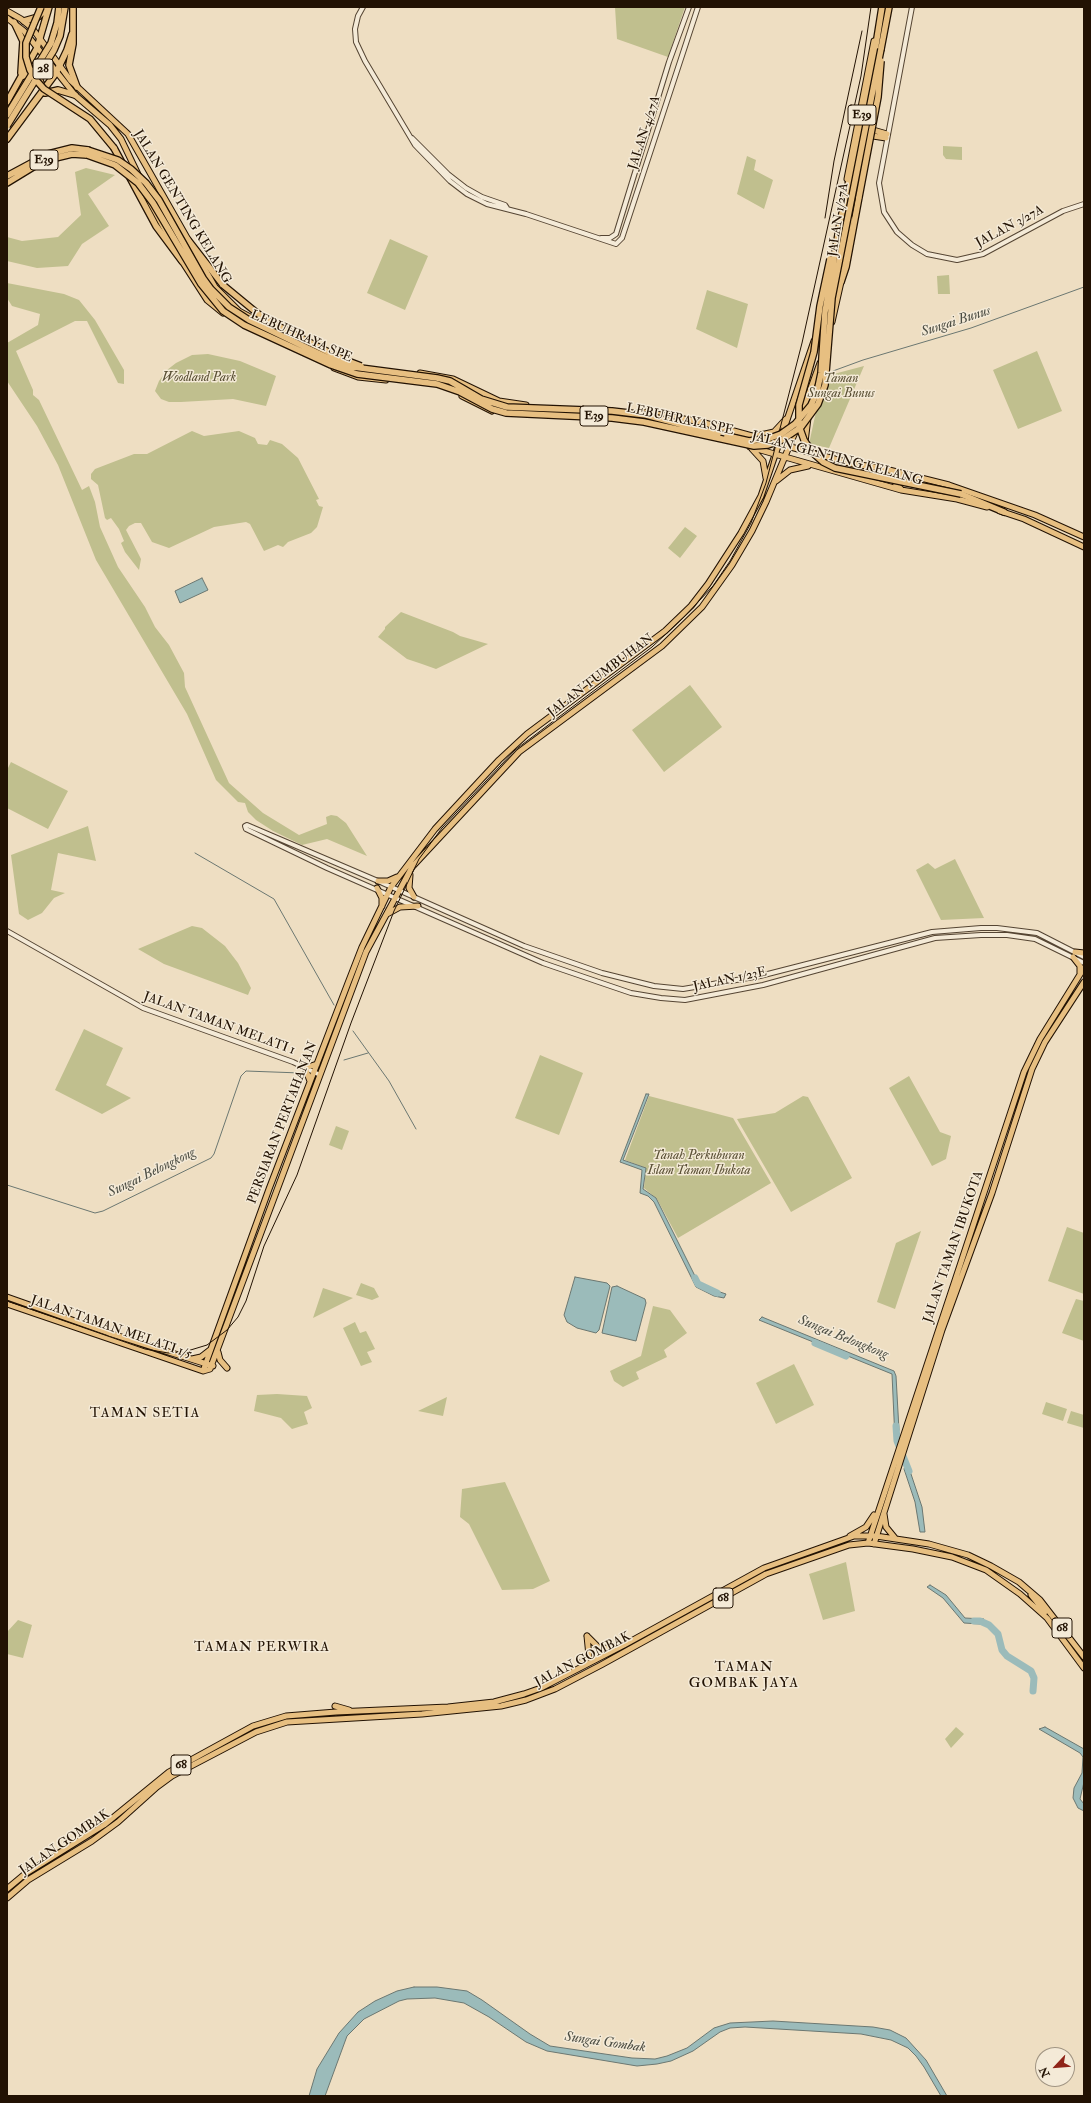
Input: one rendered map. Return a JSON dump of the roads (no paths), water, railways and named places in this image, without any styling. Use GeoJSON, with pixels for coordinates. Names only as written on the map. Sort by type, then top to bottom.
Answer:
{"type":"FeatureCollection","features":[{"type":"Feature","properties":{"kind":"highway"},"geometry":{"type":"LineString","coordinates":[[41,7],[26,43],[26,57],[35,80],[44,89],[90,119],[114,148],[156,226],[182,261]]}},
{"type":"Feature","properties":{"kind":"highway"},"geometry":{"type":"LineString","coordinates":[[24,21],[38,17],[49,7]]}},
{"type":"Feature","properties":{"kind":"highway"},"geometry":{"type":"LineString","coordinates":[[7,102],[41,39],[49,7]]}},
{"type":"Feature","properties":{"kind":"highway","name":"28"},"geometry":{"type":"LineString","coordinates":[[7,115],[51,43],[57,23],[59,7]]}},
{"type":"Feature","properties":{"kind":"highway","name":"28"},"geometry":{"type":"LineString","coordinates":[[7,126],[54,50],[60,36],[65,7]]}},
{"type":"Feature","properties":{"kind":"highway"},"geometry":{"type":"LineString","coordinates":[[73,7],[73,44],[69,65],[77,87]]}},
{"type":"Feature","properties":{"kind":"highway","name":"LEBUHRAYA SPE"},"geometry":{"type":"LineString","coordinates":[[7,183],[43,161],[72,154],[87,153],[118,160],[131,169],[146,183],[158,200],[203,278],[221,300],[238,314],[332,360],[353,367],[450,381],[481,399],[507,407],[632,414],[749,441],[770,438],[781,434],[804,416],[818,392],[821,373],[825,312],[840,223],[870,76],[881,7]]}},
{"type":"Feature","properties":{"kind":"highway","name":"LEBUHRAYA SPE"},"geometry":{"type":"LineString","coordinates":[[7,176],[36,159],[60,150],[72,148],[115,165],[138,183],[153,203],[201,284],[223,311],[244,325],[330,365],[357,374],[436,384],[460,392],[492,409],[506,413],[612,418],[644,422],[754,446],[768,445],[782,440],[801,427],[818,404],[825,385],[834,290],[890,7]]}},
{"type":"Feature","properties":{"kind":"highway"},"geometry":{"type":"LineString","coordinates":[[14,22],[23,41],[23,62],[20,77]]}},
{"type":"Feature","properties":{"kind":"highway"},"geometry":{"type":"LineString","coordinates":[[7,139],[56,73],[72,34]]}},
{"type":"Feature","properties":{"kind":"highway"},"geometry":{"type":"LineString","coordinates":[[841,282],[846,267],[878,96],[881,49]]}},
{"type":"Feature","properties":{"kind":"highway"},"geometry":{"type":"LineString","coordinates":[[20,77],[30,73],[38,75],[43,91]]}},
{"type":"Feature","properties":{"kind":"highway"},"geometry":{"type":"LineString","coordinates":[[38,99],[44,93],[53,90],[75,95]]}},
{"type":"Feature","properties":{"kind":"highway","name":"E39"},"geometry":{"type":"LineString","coordinates":[[840,223],[822,295],[814,352],[799,405],[799,426],[804,440],[812,452],[823,462],[835,468],[961,494],[1004,512]]}},
{"type":"Feature","properties":{"kind":"highway"},"geometry":{"type":"LineString","coordinates":[[188,240],[222,285],[256,313],[272,323],[340,358],[374,370]]}},
{"type":"Feature","properties":{"kind":"main road","name":"JALAN 1/27A"},"geometry":{"type":"LineString","coordinates":[[775,455],[807,365],[821,311],[881,7]]}},
{"type":"Feature","properties":{"kind":"main road","name":"JALAN 1/27A"},"geometry":{"type":"LineString","coordinates":[[785,458],[808,399],[831,327],[841,282],[854,197],[890,7]]}},
{"type":"Feature","properties":{"kind":"main road","name":"JALAN GENTING KELANG"},"geometry":{"type":"LineString","coordinates":[[7,11],[24,21],[41,39],[77,87],[128,134],[215,287],[239,310],[274,330],[356,366],[446,377],[466,384],[488,396],[507,403],[530,406],[645,412],[701,422],[853,464],[905,474],[994,500],[1035,515],[1084,537]]}},
{"type":"Feature","properties":{"kind":"main road","name":"JALAN GENTING KELANG"},"geometry":{"type":"LineString","coordinates":[[7,18],[24,31],[75,95],[110,125],[121,139],[144,186],[153,210],[182,261],[207,300],[227,316],[277,343],[358,377],[440,386],[457,393],[482,407],[505,414],[624,421],[676,430],[749,446],[785,458],[901,490],[957,499],[1004,512],[1084,547]]}},
{"type":"Feature","properties":{"kind":"main road"},"geometry":{"type":"LineString","coordinates":[[869,121],[873,130],[886,136]]}},
{"type":"Feature","properties":{"kind":"main road"},"geometry":{"type":"LineString","coordinates":[[865,144],[868,139],[873,136],[886,136]]}},
{"type":"Feature","properties":{"kind":"main road"},"geometry":{"type":"LineString","coordinates":[[482,407],[490,405],[491,400],[488,396]]}},
{"type":"Feature","properties":{"kind":"main road"},"geometry":{"type":"LineString","coordinates":[[808,399],[805,445],[809,452]]}},
{"type":"Feature","properties":{"kind":"main road"},"geometry":{"type":"LineString","coordinates":[[751,436],[765,434],[777,429],[791,409]]}},
{"type":"Feature","properties":{"kind":"main road"},"geometry":{"type":"LineString","coordinates":[[784,429],[787,436],[795,432]]}},
{"type":"Feature","properties":{"kind":"main road"},"geometry":{"type":"LineString","coordinates":[[749,446],[760,456],[764,463],[766,485]]}},
{"type":"Feature","properties":{"kind":"main road","name":"JALAN TUMBUHAN"},"geometry":{"type":"LineString","coordinates":[[391,887],[397,877],[436,829],[499,760],[527,734],[665,632],[691,606],[705,589],[741,533],[766,485],[775,455]]}},
{"type":"Feature","properties":{"kind":"main road","name":"JALAN TUMBUHAN"},"geometry":{"type":"LineString","coordinates":[[399,890],[412,867],[519,752],[676,633],[702,607],[732,565],[752,531],[785,458]]}},
{"type":"Feature","properties":{"kind":"main road"},"geometry":{"type":"LineString","coordinates":[[773,484],[790,470],[813,466]]}},
{"type":"Feature","properties":{"kind":"main road"},"geometry":{"type":"LineString","coordinates":[[901,490],[896,485],[895,480],[898,476],[905,474]]}},
{"type":"Feature","properties":{"kind":"main road"},"geometry":{"type":"LineString","coordinates":[[705,589],[712,585],[714,590]]}},
{"type":"Feature","properties":{"kind":"main road"},"geometry":{"type":"LineString","coordinates":[[691,606],[693,612],[702,607]]}},
{"type":"Feature","properties":{"kind":"main road"},"geometry":{"type":"LineString","coordinates":[[665,632],[674,628],[676,633]]}},
{"type":"Feature","properties":{"kind":"main road"},"geometry":{"type":"LineString","coordinates":[[591,686],[589,692],[591,694],[597,693]]}},
{"type":"Feature","properties":{"kind":"main road"},"geometry":{"type":"LineString","coordinates":[[566,704],[574,702],[576,706],[572,712]]}},
{"type":"Feature","properties":{"kind":"main road"},"geometry":{"type":"LineString","coordinates":[[412,867],[408,885],[414,897]]}},
{"type":"Feature","properties":{"kind":"main road"},"geometry":{"type":"LineString","coordinates":[[378,881],[388,881],[397,877]]}},
{"type":"Feature","properties":{"kind":"main road","name":"PERSIARAN PERTAHANAN"},"geometry":{"type":"LineString","coordinates":[[205,1371],[210,1350],[310,1082],[362,947],[391,887]]}},
{"type":"Feature","properties":{"kind":"main road"},"geometry":{"type":"LineString","coordinates":[[377,888],[382,898],[382,907]]}},
{"type":"Feature","properties":{"kind":"main road","name":"PERSIARAN PERTAHANAN"},"geometry":{"type":"LineString","coordinates":[[205,1371],[213,1366],[278,1184],[366,952],[399,890]]}},
{"type":"Feature","properties":{"kind":"main road"},"geometry":{"type":"LineString","coordinates":[[386,914],[400,907],[418,906]]}},
{"type":"Feature","properties":{"kind":"main road"},"geometry":{"type":"LineString","coordinates":[[1080,974],[1080,966],[1074,955],[1084,953]]}},
{"type":"Feature","properties":{"kind":"main road","name":"JALAN TAMAN IBUKOTA"},"geometry":{"type":"LineString","coordinates":[[868,1544],[869,1535],[877,1510],[1025,1068],[1040,1039],[1084,968]]}},
{"type":"Feature","properties":{"kind":"main road","name":"JALAN TAMAN IBUKOTA"},"geometry":{"type":"LineString","coordinates":[[874,1544],[942,1330],[992,1193],[1032,1068],[1045,1042],[1084,982]]}},
{"type":"Feature","properties":{"kind":"main road"},"geometry":{"type":"LineString","coordinates":[[310,1082],[305,1068],[317,1064]]}},
{"type":"Feature","properties":{"kind":"main road","name":"JALAN TAMAN MELATI 1/5"},"geometry":{"type":"LineString","coordinates":[[7,1297],[109,1333],[213,1366]]}},
{"type":"Feature","properties":{"kind":"main road","name":"JALAN TAMAN MELATI 1/5"},"geometry":{"type":"LineString","coordinates":[[7,1304],[205,1371]]}},
{"type":"Feature","properties":{"kind":"main road"},"geometry":{"type":"LineString","coordinates":[[192,1359],[201,1357],[210,1350]]}},
{"type":"Feature","properties":{"kind":"main road"},"geometry":{"type":"LineString","coordinates":[[218,1352],[220,1360],[227,1368]]}},
{"type":"Feature","properties":{"kind":"main road"},"geometry":{"type":"LineString","coordinates":[[848,1538],[866,1527],[877,1510]]}},
{"type":"Feature","properties":{"kind":"main road"},"geometry":{"type":"LineString","coordinates":[[883,1513],[887,1530],[895,1539]]}},
{"type":"Feature","properties":{"kind":"main road","name":"JALAN GOMBAK"},"geometry":{"type":"LineString","coordinates":[[7,1889],[25,1874],[104,1825],[169,1772],[253,1726],[286,1716],[354,1711],[448,1707],[494,1702],[540,1688],[624,1645],[764,1568],[848,1538],[869,1535],[929,1544],[976,1558],[1005,1573],[1031,1592],[1052,1614],[1084,1657]]}},
{"type":"Feature","properties":{"kind":"main road"},"geometry":{"type":"LineString","coordinates":[[838,1541],[840,1547]]}},
{"type":"Feature","properties":{"kind":"main road","name":"JALAN GOMBAK"},"geometry":{"type":"LineString","coordinates":[[7,1898],[28,1880],[118,1822],[157,1787],[172,1776],[256,1732],[287,1722],[434,1713],[501,1706],[526,1700],[555,1689],[766,1574],[840,1547],[857,1543],[913,1549],[969,1562],[986,1570],[1010,1586],[1047,1618],[1084,1668]]}},
{"type":"Feature","properties":{"kind":"main road"},"geometry":{"type":"LineString","coordinates":[[1031,1592],[1047,1618]]}},
{"type":"Feature","properties":{"kind":"main road"},"geometry":{"type":"LineString","coordinates":[[570,1673],[589,1656],[587,1636],[600,1649],[624,1645]]}},
{"type":"Feature","properties":{"kind":"main road"},"geometry":{"type":"LineString","coordinates":[[335,1706],[354,1711]]}},
{"type":"Feature","properties":{"kind":"street","name":"JALAN 4/27A"},"geometry":{"type":"LineString","coordinates":[[363,7],[358,16],[355,29],[358,47],[394,112],[411,136],[448,174],[466,188],[482,197],[505,205],[507,208],[616,244],[622,238],[698,7]]}},
{"type":"Feature","properties":{"kind":"street","name":"JALAN 4/27A"},"geometry":{"type":"LineString","coordinates":[[597,237],[610,238],[616,234],[669,62],[689,7]]}},
{"type":"Feature","properties":{"kind":"street","name":"JALAN 3/27A"},"geometry":{"type":"LineString","coordinates":[[912,7],[886,136],[879,182],[884,212],[902,236],[916,248],[934,256],[956,260],[973,258],[1063,211],[1084,204]]}},
{"type":"Feature","properties":{"kind":"street","name":"JALAN 1/23E"},"geometry":{"type":"LineString","coordinates":[[1084,957],[1074,955],[1035,939],[981,935],[935,938],[763,985],[685,1000],[631,993],[553,967],[396,896],[327,868],[246,829],[245,826],[247,825],[399,890],[524,946],[616,978],[667,988],[683,989],[760,976],[932,932],[997,928],[1037,933],[1074,955],[1084,963]]}},
{"type":"Feature","properties":{"kind":"street","name":"JALAN TAMAN MELATI 1"},"geometry":{"type":"LineString","coordinates":[[7,931],[143,1008],[244,1043],[320,1075]]}},
{"type":"Feature","properties":{"kind":"water"},"geometry":{"type":"Polygon","coordinates":[[[202,578],[208,590],[180,603],[175,591],[202,578]]]}},
{"type":"Feature","properties":{"kind":"water"},"geometry":{"type":"Polygon","coordinates":[[[646,1094],[649,1094],[623,1160],[646,1168],[643,1189],[656,1198],[699,1284],[726,1294],[724,1298],[714,1296],[696,1287],[654,1202],[648,1196],[640,1193],[642,1170],[620,1162],[646,1094]]]}},
{"type":"Feature","properties":{"kind":"water"},"geometry":{"type":"Polygon","coordinates":[[[575,1277],[607,1283],[610,1286],[599,1330],[596,1333],[577,1328],[567,1322],[564,1315],[575,1277]]]}},
{"type":"Feature","properties":{"kind":"water"},"geometry":{"type":"Polygon","coordinates":[[[617,1286],[645,1299],[646,1303],[636,1341],[602,1333],[612,1287],[617,1286]]]}},
{"type":"Feature","properties":{"kind":"water"},"geometry":{"type":"Polygon","coordinates":[[[762,1317],[894,1371],[896,1376],[899,1430],[895,1440],[892,1374],[759,1320],[762,1317]]]}},
{"type":"Feature","properties":{"kind":"water"},"geometry":{"type":"Polygon","coordinates":[[[907,1462],[922,1507],[925,1532],[920,1532],[915,1502],[904,1469],[907,1462]]]}},
{"type":"Feature","properties":{"kind":"water"},"geometry":{"type":"Polygon","coordinates":[[[930,1585],[946,1595],[965,1618],[984,1619],[980,1624],[964,1623],[943,1598],[927,1587],[930,1585]]]}},
{"type":"Feature","properties":{"kind":"water"},"geometry":{"type":"Polygon","coordinates":[[[1045,1727],[1084,1749],[1084,1782],[1080,1799],[1084,1804],[1084,1811],[1078,1808],[1073,1798],[1074,1788],[1082,1773],[1083,1757],[1080,1753],[1039,1729],[1045,1727]]]}},
{"type":"Feature","properties":{"kind":"water","name":"Sungai Gombak"},"geometry":{"type":"Polygon","coordinates":[[[414,1987],[437,1987],[467,1991],[550,2046],[632,2058],[655,2059],[667,2056],[687,2048],[714,2028],[730,2023],[773,2021],[873,2027],[890,2030],[906,2038],[926,2060],[947,2096],[941,2096],[924,2067],[908,2048],[891,2040],[861,2034],[745,2027],[730,2028],[720,2032],[693,2051],[671,2061],[637,2066],[547,2051],[526,2042],[489,2017],[464,2003],[435,1998],[407,1999],[399,2001],[364,2019],[347,2036],[325,2096],[309,2096],[317,2069],[339,2033],[358,2012],[375,2001],[397,1991],[414,1987]]]}},
{"type":"Feature","properties":{"kind":"waterway","name":"Sungai Bunus"},"geometry":{"type":"LineString","coordinates":[[833,371],[863,360],[971,328],[1084,287]]}},
{"type":"Feature","properties":{"kind":"waterway"},"geometry":{"type":"LineString","coordinates":[[195,853],[274,899],[334,1005]]}},
{"type":"Feature","properties":{"kind":"waterway","name":"Sungai Belongkong"},"geometry":{"type":"LineString","coordinates":[[353,1031],[389,1081],[416,1129]]}},
{"type":"Feature","properties":{"kind":"waterway","name":"Sungai Belongkong"},"geometry":{"type":"LineString","coordinates":[[344,1060],[368,1053]]}},
{"type":"Feature","properties":{"kind":"waterway","name":"Sungai Belongkong"},"geometry":{"type":"LineString","coordinates":[[7,1185],[95,1213],[103,1211],[211,1158],[214,1154],[241,1076],[246,1071],[300,1073]]}},
{"type":"Feature","properties":{"kind":"waterway","name":"Sungai Belongkong"},"geometry":{"type":"LineString","coordinates":[[695,1278],[698,1284],[717,1293]]}},
{"type":"Feature","properties":{"kind":"waterway","name":"Sungai Belongkong"},"geometry":{"type":"LineString","coordinates":[[815,1343],[846,1356]]}},
{"type":"Feature","properties":{"kind":"waterway","name":"Sungai Belongkong"},"geometry":{"type":"LineString","coordinates":[[896,1426],[897,1441],[909,1471]]}},
{"type":"Feature","properties":{"kind":"waterway","name":"Sungai Belongkong"},"geometry":{"type":"LineString","coordinates":[[974,1621],[980,1621],[989,1625],[998,1634],[1002,1650],[1007,1656],[1031,1671],[1034,1678],[1033,1691]]}},
{"type":"Feature","properties":{"kind":"tram line"},"geometry":{"type":"LineString","coordinates":[[7,1301],[145,1349],[168,1353],[184,1352],[207,1345],[227,1330],[238,1317],[246,1301],[264,1246],[297,1175],[351,1023],[394,911],[419,859],[442,828],[515,750],[652,647],[684,617],[713,586],[730,561],[751,523],[766,483],[802,343],[861,76],[871,7]]}},
{"type":"Feature","properties":{"kind":"tram line"},"geometry":{"type":"LineString","coordinates":[[825,218],[834,161],[862,31]]}},
{"type":"Feature","properties":{"kind":"district","name":"TAMAN SETIA"},"geometry":{"type":"Point","coordinates":[145,1414]}},
{"type":"Feature","properties":{"kind":"district","name":"TAMAN PERWIRA"},"geometry":{"type":"Point","coordinates":[262,1648]}},
{"type":"Feature","properties":{"kind":"district","name":"TAMAN GOMBAK JAYA"},"geometry":{"type":"Point","coordinates":[744,1676]}},
{"type":"Feature","properties":{"kind":"park label","name":"Woodland Park"},"geometry":{"type":"Point","coordinates":[199,378]}},
{"type":"Feature","properties":{"kind":"park label","name":"Taman Sungai Bunus"},"geometry":{"type":"Point","coordinates":[841,386]}},
{"type":"Feature","properties":{"kind":"park label","name":"Tanah Perkuburan Islam Taman Ibukota"},"geometry":{"type":"Point","coordinates":[699,1164]}}]}
